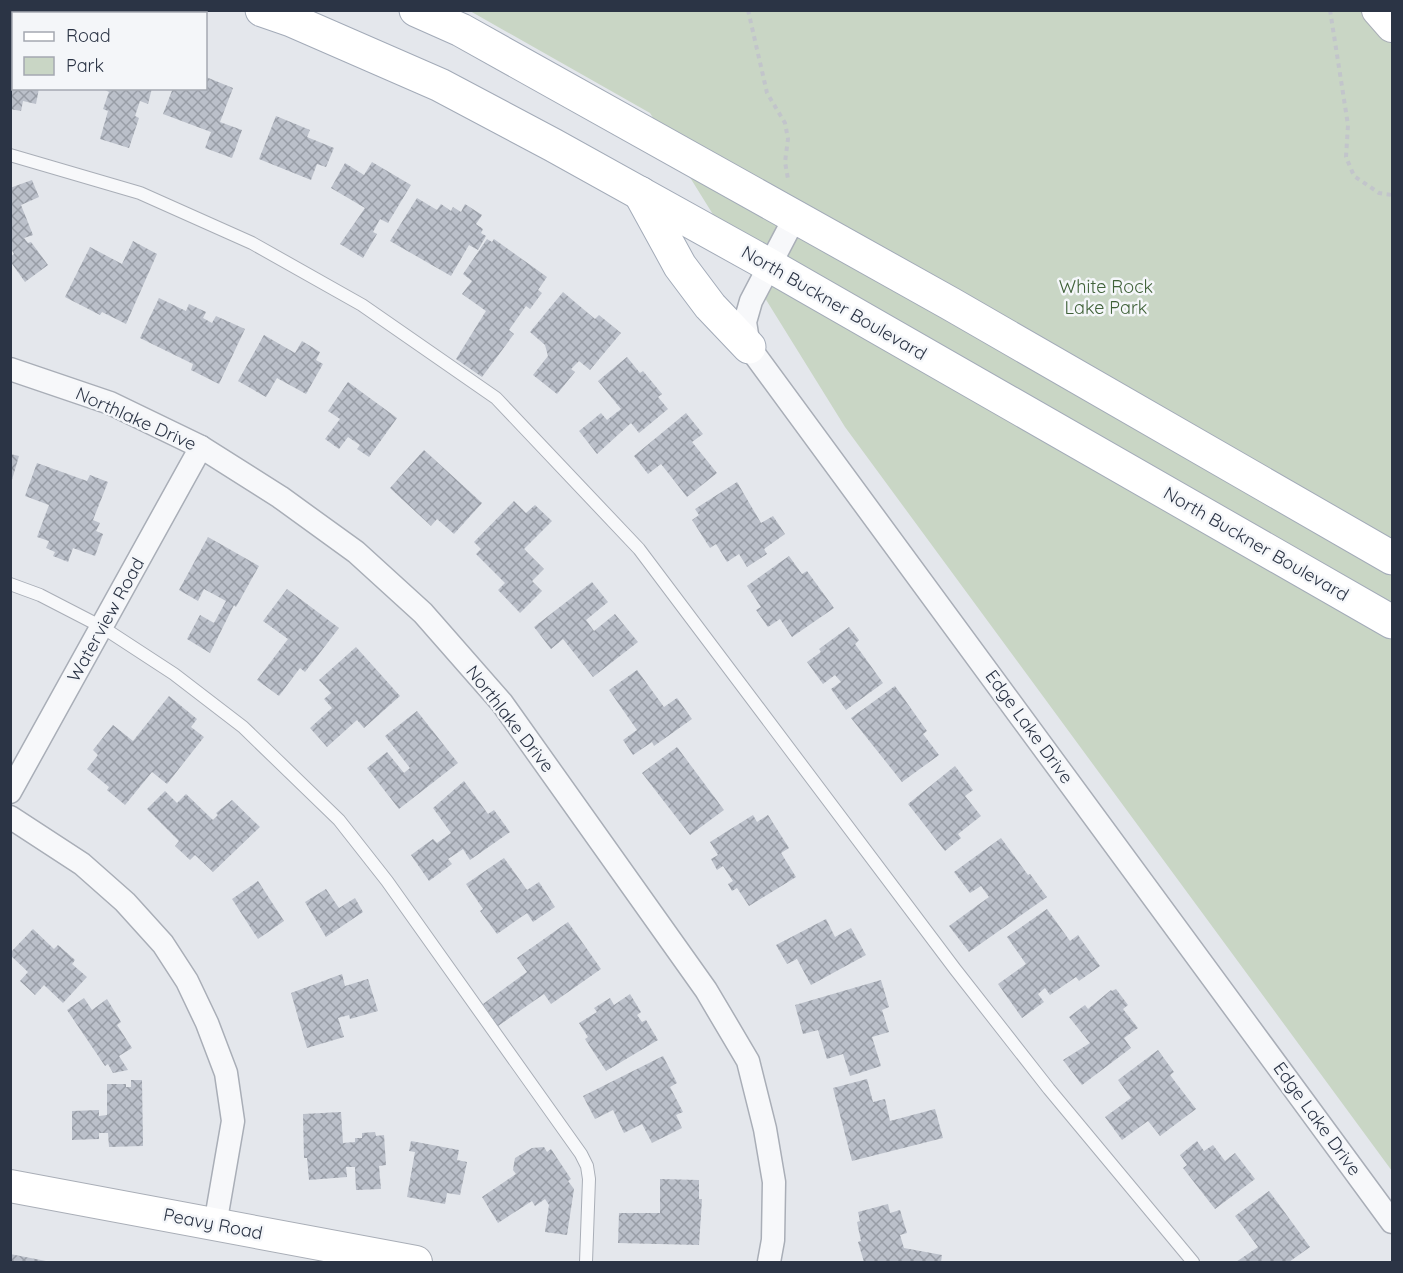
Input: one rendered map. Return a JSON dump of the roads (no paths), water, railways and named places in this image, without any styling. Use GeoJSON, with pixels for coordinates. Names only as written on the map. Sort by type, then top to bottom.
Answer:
{"type":"FeatureCollection","features":[{"type":"Feature","properties":{"kind":"main road","name":"North Buckner Boulevard"},"geometry":{"type":"LineString","coordinates":[[262,10],[291,20],[440,85],[640,192],[1392,622]]}},
{"type":"Feature","properties":{"kind":"main road"},"geometry":{"type":"LineString","coordinates":[[416,10],[461,30],[962,309],[1392,558]]}},
{"type":"Feature","properties":{"kind":"main road"},"geometry":{"type":"LineString","coordinates":[[640,192],[680,266],[710,306],[749,347]]}},
{"type":"Feature","properties":{"kind":"street"},"geometry":{"type":"LineString","coordinates":[[1378,10],[1392,26]]}},
{"type":"Feature","properties":{"kind":"street"},"geometry":{"type":"LineString","coordinates":[[749,347],[745,322],[751,301],[795,217]]}},
{"type":"Feature","properties":{"kind":"street","name":"Edge Lake Drive"},"geometry":{"type":"LineString","coordinates":[[749,347],[1392,1222]]}},
{"type":"Feature","properties":{"kind":"street","name":"Northlake Drive"},"geometry":{"type":"LineString","coordinates":[[10,369],[110,403],[201,447],[280,497],[356,552],[423,613],[502,703],[706,990],[748,1061],[765,1129],[774,1182],[773,1240],[769,1263]]}},
{"type":"Feature","properties":{"kind":"street","name":"Waterview Road"},"geometry":{"type":"LineString","coordinates":[[10,792],[201,447]]}},
{"type":"Feature","properties":{"kind":"street"},"geometry":{"type":"LineString","coordinates":[[10,817],[82,864],[125,902],[163,944],[187,981],[207,1023],[226,1073],[233,1121],[215,1225]]}},
{"type":"Feature","properties":{"kind":"street","name":"Peavy Road"},"geometry":{"type":"LineString","coordinates":[[10,1186],[416,1263]]}},
{"type":"Feature","properties":{"kind":"lane"},"geometry":{"type":"LineString","coordinates":[[10,155],[140,193],[252,243],[362,305],[496,398],[639,549],[955,969],[1049,1089],[1193,1263]]}},
{"type":"Feature","properties":{"kind":"lane"},"geometry":{"type":"LineString","coordinates":[[10,584],[40,595],[102,627],[174,674],[243,726],[339,820],[387,881],[581,1154],[587,1166],[589,1179],[586,1263]]}},
{"type":"Feature","properties":{"kind":"park label","name":"White Rock Lake Park"},"geometry":{"type":"Point","coordinates":[1106,297]}}]}
